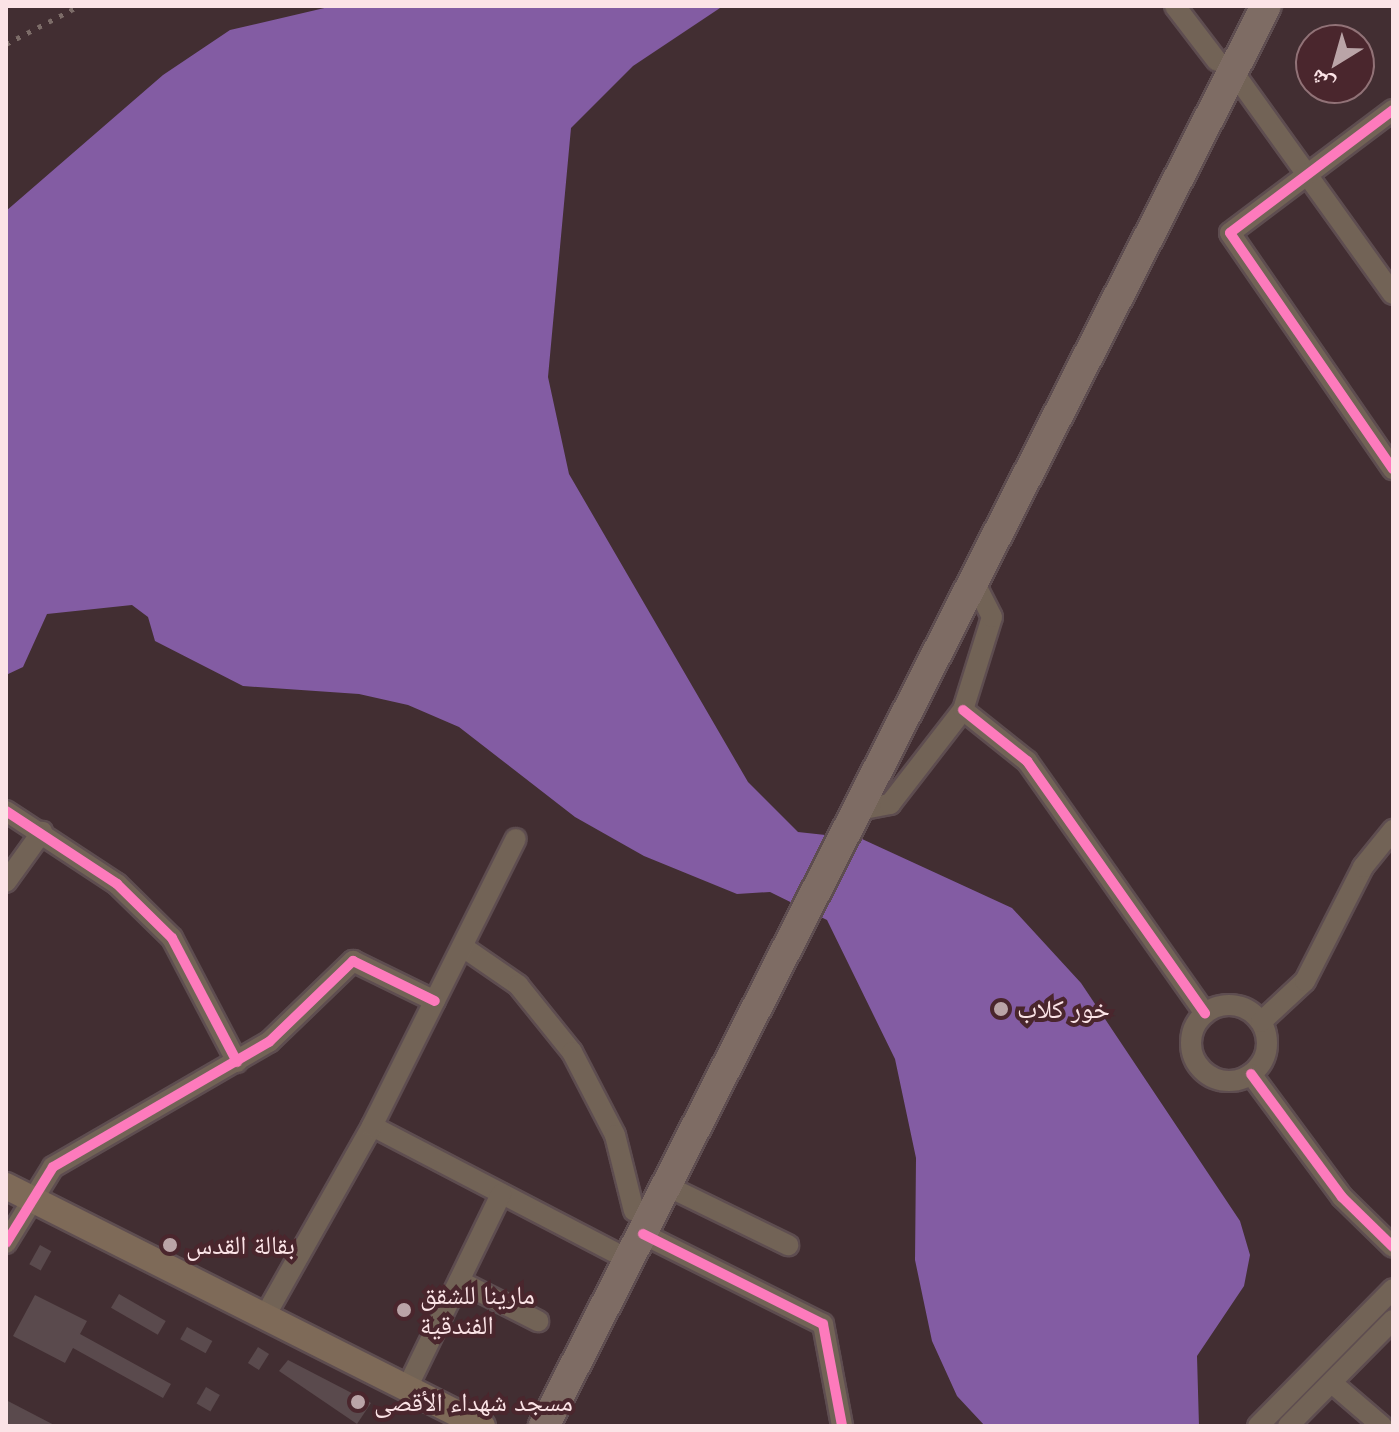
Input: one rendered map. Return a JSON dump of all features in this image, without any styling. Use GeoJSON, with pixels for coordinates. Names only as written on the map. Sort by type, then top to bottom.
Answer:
{"type":"FeatureCollection","features":[{"type":"Feature","properties":{"kind":"highway"},"geometry":{"type":"LineString","coordinates":[[544,1426],[638,1222],[792,921],[976,585],[1226,67],[1246,6]]}},
{"type":"Feature","properties":{"kind":"highway"},"geometry":{"type":"LineString","coordinates":[[850,814],[1226,67],[1266,6]]}},
{"type":"Feature","properties":{"kind":"highway"},"geometry":{"type":"LineString","coordinates":[[526,1426],[614,1252],[667,1186],[703,1096]]}},
{"type":"Feature","properties":{"kind":"main road"},"geometry":{"type":"LineString","coordinates":[[17,1191],[482,1426]]}},
{"type":"Feature","properties":{"kind":"street"},"geometry":{"type":"LineString","coordinates":[[1175,6],[1309,173],[1391,287]]}},
{"type":"Feature","properties":{"kind":"street"},"geometry":{"type":"LineString","coordinates":[[1393,110],[1234,225],[1231,237],[1386,445],[1393,469]]}},
{"type":"Feature","properties":{"kind":"street"},"geometry":{"type":"LineString","coordinates":[[850,814],[890,804],[963,710],[992,617],[976,585]]}},
{"type":"Feature","properties":{"kind":"street"},"geometry":{"type":"LineString","coordinates":[[963,710],[1027,761],[1205,1013]]}},
{"type":"Feature","properties":{"kind":"street"},"geometry":{"type":"LineString","coordinates":[[6,811],[117,884],[172,938],[237,1062]]}},
{"type":"Feature","properties":{"kind":"street"},"geometry":{"type":"LineString","coordinates":[[1261,1022],[1305,981],[1363,867],[1393,830]]}},
{"type":"Feature","properties":{"kind":"street"},"geometry":{"type":"LineString","coordinates":[[6,882],[42,832]]}},
{"type":"Feature","properties":{"kind":"street"},"geometry":{"type":"LineString","coordinates":[[265,1316],[372,1126],[516,839]]}},
{"type":"Feature","properties":{"kind":"street"},"geometry":{"type":"LineString","coordinates":[[463,947],[518,985],[572,1052],[615,1135],[638,1222],[823,1324],[842,1426]]}},
{"type":"Feature","properties":{"kind":"street"},"geometry":{"type":"LineString","coordinates":[[6,1243],[17,1191],[269,1042],[353,961],[435,1001]]}},
{"type":"Feature","properties":{"kind":"street"},"geometry":{"type":"LineString","coordinates":[[1235,1005],[1261,1022],[1267,1044],[1251,1074],[1226,1081],[1203,1070],[1191,1047],[1205,1013],[1235,1005]]}},
{"type":"Feature","properties":{"kind":"street"},"geometry":{"type":"LineString","coordinates":[[1251,1074],[1342,1197],[1393,1247]]}},
{"type":"Feature","properties":{"kind":"street"},"geometry":{"type":"LineString","coordinates":[[372,1126],[614,1252]]}},
{"type":"Feature","properties":{"kind":"street"},"geometry":{"type":"LineString","coordinates":[[667,1186],[788,1245]]}},
{"type":"Feature","properties":{"kind":"street"},"geometry":{"type":"LineString","coordinates":[[407,1388],[501,1194]]}},
{"type":"Feature","properties":{"kind":"street"},"geometry":{"type":"LineString","coordinates":[[459,1281],[538,1321]]}},
{"type":"Feature","properties":{"kind":"street"},"geometry":{"type":"LineString","coordinates":[[1258,1426],[1393,1289]]}},
{"type":"Feature","properties":{"kind":"street"},"geometry":{"type":"LineString","coordinates":[[1288,1426],[1393,1320]]}},
{"type":"Feature","properties":{"kind":"street"},"geometry":{"type":"LineString","coordinates":[[1332,1383],[1382,1426]]}},
{"type":"Feature","properties":{"kind":"shaded area"},"geometry":{"type":"Polygon","coordinates":[[[333,6],[723,6],[633,66],[571,128],[548,377],[569,474],[748,782],[798,832],[862,839],[1012,908],[1081,983],[1240,1221],[1250,1255],[1244,1286],[1197,1356],[1199,1426],[985,1426],[957,1396],[932,1341],[915,1260],[916,1158],[895,1059],[827,920],[770,892],[737,894],[644,856],[575,817],[459,727],[408,705],[359,694],[243,686],[155,641],[148,617],[132,605],[47,614],[23,667],[6,675],[6,211],[163,75],[230,30],[333,6]]]}},
{"type":"Feature","properties":{"kind":"building"},"geometry":{"type":"Polygon","coordinates":[[[40,1245],[51,1251],[41,1271],[29,1264],[40,1245]]]}},
{"type":"Feature","properties":{"kind":"building"},"geometry":{"type":"Polygon","coordinates":[[[119,1294],[166,1321],[158,1335],[111,1308],[119,1294]]]}},
{"type":"Feature","properties":{"kind":"building"},"geometry":{"type":"Polygon","coordinates":[[[35,1295],[87,1321],[80,1334],[171,1384],[163,1398],[73,1348],[65,1363],[13,1336],[35,1295]]]}},
{"type":"Feature","properties":{"kind":"building"},"geometry":{"type":"Polygon","coordinates":[[[187,1327],[212,1341],[206,1353],[180,1339],[187,1327]]]}},
{"type":"Feature","properties":{"kind":"building"},"geometry":{"type":"Polygon","coordinates":[[[258,1347],[269,1354],[259,1370],[248,1363],[258,1347]]]}},
{"type":"Feature","properties":{"kind":"building"},"geometry":{"type":"Polygon","coordinates":[[[288,1360],[371,1403],[357,1424],[279,1371],[288,1360]]]}},
{"type":"Feature","properties":{"kind":"building"},"geometry":{"type":"Polygon","coordinates":[[[206,1387],[220,1395],[210,1411],[196,1403],[206,1387]]]}},
{"type":"Feature","properties":{"kind":"building"},"geometry":{"type":"Polygon","coordinates":[[[6,1400],[56,1426],[6,1426],[6,1400]]]}},
{"type":"Feature","properties":{"kind":"railway"},"geometry":{"type":"LineString","coordinates":[[6,44],[79,6]]}},
{"type":"Feature","properties":{"kind":"cycle path"},"geometry":{"type":"LineString","coordinates":[[1393,110],[1230,233],[1393,469]]}},
{"type":"Feature","properties":{"kind":"cycle path"},"geometry":{"type":"LineString","coordinates":[[963,710],[1027,761],[1205,1013]]}},
{"type":"Feature","properties":{"kind":"cycle path"},"geometry":{"type":"LineString","coordinates":[[6,811],[117,884],[172,938],[237,1062]]}},
{"type":"Feature","properties":{"kind":"cycle path"},"geometry":{"type":"LineString","coordinates":[[6,1243],[53,1167],[269,1042],[353,961],[435,1001]]}},
{"type":"Feature","properties":{"kind":"cycle path"},"geometry":{"type":"LineString","coordinates":[[1251,1074],[1342,1197],[1393,1247]]}},
{"type":"Feature","properties":{"kind":"cycle path"},"geometry":{"type":"LineString","coordinates":[[643,1234],[823,1324],[842,1426]]}},
{"type":"Feature","properties":{"kind":"place","name":"خور كلاب"},"geometry":{"type":"Point","coordinates":[1001,1009]}},
{"type":"Feature","properties":{"kind":"place","name":"بقالة القدس"},"geometry":{"type":"Point","coordinates":[170,1245]}},
{"type":"Feature","properties":{"kind":"place","name":"مارينا للشقق الفندقية"},"geometry":{"type":"Point","coordinates":[404,1310]}},
{"type":"Feature","properties":{"kind":"place","name":"مسجد شهداء الأقصى"},"geometry":{"type":"Point","coordinates":[358,1402]}}]}
